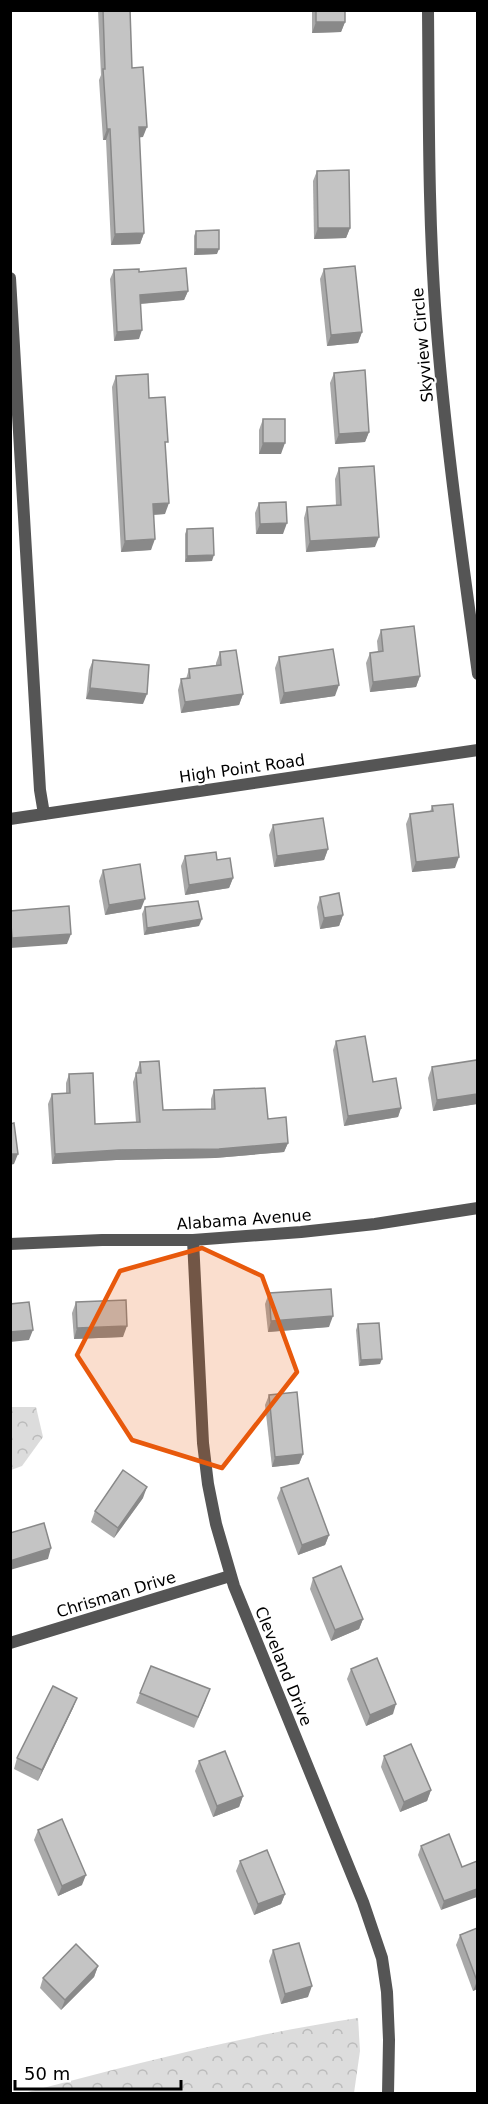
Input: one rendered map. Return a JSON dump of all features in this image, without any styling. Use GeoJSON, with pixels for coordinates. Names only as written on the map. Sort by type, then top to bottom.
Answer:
{"type":"FeatureCollection","features":[{"type":"Feature","properties":{"kind":"street","name":"Skyview Circle"},"geometry":{"type":"LineString","coordinates":[[428,10],[429,179],[436,320],[446,427],[477,674]]}},
{"type":"Feature","properties":{"kind":"street"},"geometry":{"type":"LineString","coordinates":[[10,278],[39,766],[44,814]]}},
{"type":"Feature","properties":{"kind":"street","name":"High Point Road"},"geometry":{"type":"LineString","coordinates":[[10,819],[477,750]]}},
{"type":"Feature","properties":{"kind":"street","name":"Alabama Avenue"},"geometry":{"type":"LineString","coordinates":[[10,1244],[102,1240],[193,1240],[301,1232],[375,1224],[477,1208]]}},
{"type":"Feature","properties":{"kind":"street","name":"Cleveland Drive"},"geometry":{"type":"LineString","coordinates":[[193,1240],[203,1443],[216,1524],[230,1576],[363,1902],[382,1958],[387,1992],[388,2094]]}},
{"type":"Feature","properties":{"kind":"street","name":"Chrisman Drive"},"geometry":{"type":"LineString","coordinates":[[10,1642],[230,1576]]}},
{"type":"Feature","properties":{"kind":"highlighted area"},"geometry":{"type":"Polygon","coordinates":[[[202,1248],[262,1276],[297,1372],[222,1468],[132,1440],[77,1355],[120,1271],[202,1248]]]}},
{"type":"Feature","properties":{"kind":"green space"},"geometry":{"type":"Polygon","coordinates":[[[11,1407],[36,1407],[43,1437],[22,1466],[11,1470],[11,1407]]]}},
{"type":"Feature","properties":{"kind":"green space"},"geometry":{"type":"Polygon","coordinates":[[[358,2018],[360,2051],[354,2093],[24,2093],[232,2042],[358,2018]]]}},
{"type":"Feature","properties":{"kind":"building"},"geometry":{"type":"Polygon","coordinates":[[[103,10],[130,10],[132,68],[143,67],[147,127],[139,127],[144,233],[115,234],[110,129],[107,129],[103,69],[105,69],[103,10]]]}},
{"type":"Feature","properties":{"kind":"building"},"geometry":{"type":"Polygon","coordinates":[[[316,10],[345,10],[345,22],[316,22],[316,10]]]}},
{"type":"Feature","properties":{"kind":"building"},"geometry":{"type":"Polygon","coordinates":[[[349,170],[350,228],[318,228],[317,171],[349,170]]]}},
{"type":"Feature","properties":{"kind":"building"},"geometry":{"type":"Polygon","coordinates":[[[219,230],[219,249],[196,249],[196,231],[219,230]]]}},
{"type":"Feature","properties":{"kind":"building"},"geometry":{"type":"Polygon","coordinates":[[[355,266],[362,332],[331,335],[324,269],[355,266]]]}},
{"type":"Feature","properties":{"kind":"building"},"geometry":{"type":"Polygon","coordinates":[[[186,268],[188,291],[140,295],[142,330],[117,332],[114,270],[139,269],[139,272],[186,268]]]}},
{"type":"Feature","properties":{"kind":"building"},"geometry":{"type":"Polygon","coordinates":[[[365,370],[369,432],[339,434],[334,373],[365,370]]]}},
{"type":"Feature","properties":{"kind":"building"},"geometry":{"type":"Polygon","coordinates":[[[148,374],[149,398],[165,397],[169,503],[153,504],[155,539],[125,541],[116,376],[148,374]]]}},
{"type":"Feature","properties":{"kind":"building"},"geometry":{"type":"Polygon","coordinates":[[[263,419],[285,419],[285,443],[263,443],[263,419]]]}},
{"type":"Feature","properties":{"kind":"building"},"geometry":{"type":"Polygon","coordinates":[[[374,466],[379,537],[310,541],[307,507],[341,505],[339,468],[374,466]]]}},
{"type":"Feature","properties":{"kind":"building"},"geometry":{"type":"Polygon","coordinates":[[[286,502],[287,523],[260,524],[259,503],[286,502]]]}},
{"type":"Feature","properties":{"kind":"building"},"geometry":{"type":"Polygon","coordinates":[[[213,528],[214,555],[187,556],[187,529],[213,528]]]}},
{"type":"Feature","properties":{"kind":"building"},"geometry":{"type":"Polygon","coordinates":[[[414,626],[420,676],[373,682],[370,653],[383,651],[381,630],[414,626]]]}},
{"type":"Feature","properties":{"kind":"building"},"geometry":{"type":"Polygon","coordinates":[[[333,649],[339,685],[284,693],[279,657],[333,649]]]}},
{"type":"Feature","properties":{"kind":"building"},"geometry":{"type":"Polygon","coordinates":[[[236,650],[243,694],[185,702],[181,679],[190,678],[189,669],[221,665],[220,652],[236,650]]]}},
{"type":"Feature","properties":{"kind":"building"},"geometry":{"type":"Polygon","coordinates":[[[93,660],[149,665],[147,694],[90,688],[93,660]]]}},
{"type":"Feature","properties":{"kind":"building"},"geometry":{"type":"Polygon","coordinates":[[[453,804],[459,857],[416,862],[410,814],[433,811],[432,806],[453,804]]]}},
{"type":"Feature","properties":{"kind":"building"},"geometry":{"type":"Polygon","coordinates":[[[323,818],[328,849],[277,856],[273,825],[323,818]]]}},
{"type":"Feature","properties":{"kind":"building"},"geometry":{"type":"Polygon","coordinates":[[[216,852],[217,860],[230,858],[233,878],[189,885],[185,856],[216,852]]]}},
{"type":"Feature","properties":{"kind":"building"},"geometry":{"type":"Polygon","coordinates":[[[140,864],[145,899],[109,905],[103,870],[140,864]]]}},
{"type":"Feature","properties":{"kind":"building"},"geometry":{"type":"Polygon","coordinates":[[[339,893],[343,915],[324,918],[320,897],[339,893]]]}},
{"type":"Feature","properties":{"kind":"building"},"geometry":{"type":"Polygon","coordinates":[[[198,901],[202,919],[147,928],[145,907],[198,901]]]}},
{"type":"Feature","properties":{"kind":"building"},"geometry":{"type":"Polygon","coordinates":[[[69,906],[71,934],[12,938],[10,911],[69,906]]]}},
{"type":"Feature","properties":{"kind":"building"},"geometry":{"type":"Polygon","coordinates":[[[365,1036],[373,1082],[396,1078],[401,1108],[348,1116],[336,1041],[365,1036]]]}},
{"type":"Feature","properties":{"kind":"building"},"geometry":{"type":"Polygon","coordinates":[[[477,1060],[477,1094],[437,1100],[432,1067],[477,1060]]]}},
{"type":"Feature","properties":{"kind":"building"},"geometry":{"type":"Polygon","coordinates":[[[159,1061],[163,1110],[215,1109],[214,1090],[265,1088],[268,1119],[286,1117],[288,1143],[219,1149],[119,1150],[55,1154],[52,1094],[70,1093],[69,1074],[93,1073],[95,1124],[140,1122],[136,1073],[141,1073],[140,1062],[159,1061]]]}},
{"type":"Feature","properties":{"kind":"building"},"geometry":{"type":"Polygon","coordinates":[[[14,1123],[18,1154],[10,1154],[10,1124],[14,1123]]]}},
{"type":"Feature","properties":{"kind":"building"},"geometry":{"type":"Polygon","coordinates":[[[331,1289],[333,1316],[271,1321],[269,1293],[331,1289]]]}},
{"type":"Feature","properties":{"kind":"building"},"geometry":{"type":"Polygon","coordinates":[[[126,1300],[127,1326],[77,1328],[76,1302],[126,1300]]]}},
{"type":"Feature","properties":{"kind":"building"},"geometry":{"type":"Polygon","coordinates":[[[29,1302],[33,1330],[10,1332],[10,1304],[29,1302]]]}},
{"type":"Feature","properties":{"kind":"building"},"geometry":{"type":"Polygon","coordinates":[[[379,1323],[382,1359],[361,1360],[358,1324],[379,1323]]]}},
{"type":"Feature","properties":{"kind":"building"},"geometry":{"type":"Polygon","coordinates":[[[297,1392],[303,1454],[275,1457],[269,1395],[297,1392]]]}},
{"type":"Feature","properties":{"kind":"building"},"geometry":{"type":"Polygon","coordinates":[[[123,1470],[147,1487],[118,1528],[95,1511],[123,1470]]]}},
{"type":"Feature","properties":{"kind":"building"},"geometry":{"type":"Polygon","coordinates":[[[308,1478],[329,1535],[302,1545],[281,1488],[308,1478]]]}},
{"type":"Feature","properties":{"kind":"building"},"geometry":{"type":"Polygon","coordinates":[[[44,1523],[51,1548],[10,1561],[10,1533],[44,1523]]]}},
{"type":"Feature","properties":{"kind":"building"},"geometry":{"type":"Polygon","coordinates":[[[341,1566],[363,1619],[335,1630],[313,1578],[341,1566]]]}},
{"type":"Feature","properties":{"kind":"building"},"geometry":{"type":"Polygon","coordinates":[[[377,1658],[396,1704],[370,1715],[351,1669],[377,1658]]]}},
{"type":"Feature","properties":{"kind":"building"},"geometry":{"type":"Polygon","coordinates":[[[151,1666],[210,1689],[198,1717],[140,1693],[151,1666]]]}},
{"type":"Feature","properties":{"kind":"building"},"geometry":{"type":"Polygon","coordinates":[[[53,1686],[77,1698],[42,1770],[17,1758],[53,1686]]]}},
{"type":"Feature","properties":{"kind":"building"},"geometry":{"type":"Polygon","coordinates":[[[411,1744],[431,1790],[404,1802],[384,1756],[411,1744]]]}},
{"type":"Feature","properties":{"kind":"building"},"geometry":{"type":"Polygon","coordinates":[[[225,1751],[243,1796],[217,1806],[199,1761],[225,1751]]]}},
{"type":"Feature","properties":{"kind":"building"},"geometry":{"type":"Polygon","coordinates":[[[62,1819],[86,1875],[62,1886],[38,1830],[62,1819]]]}},
{"type":"Feature","properties":{"kind":"building"},"geometry":{"type":"Polygon","coordinates":[[[449,1834],[462,1867],[477,1861],[477,1889],[444,1901],[421,1846],[449,1834]]]}},
{"type":"Feature","properties":{"kind":"building"},"geometry":{"type":"Polygon","coordinates":[[[267,1850],[285,1894],[258,1904],[240,1861],[267,1850]]]}},
{"type":"Feature","properties":{"kind":"building"},"geometry":{"type":"Polygon","coordinates":[[[477,1928],[477,1981],[460,1935],[477,1928]]]}},
{"type":"Feature","properties":{"kind":"building"},"geometry":{"type":"Polygon","coordinates":[[[299,1943],[312,1986],[285,1994],[273,1950],[299,1943]]]}},
{"type":"Feature","properties":{"kind":"building"},"geometry":{"type":"Polygon","coordinates":[[[76,1944],[98,1966],[65,2000],[43,1978],[76,1944]]]}}]}
